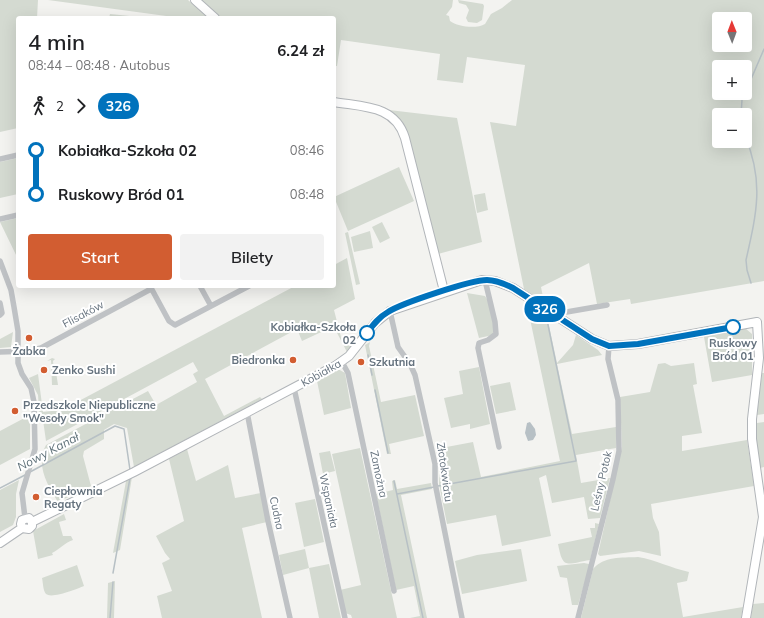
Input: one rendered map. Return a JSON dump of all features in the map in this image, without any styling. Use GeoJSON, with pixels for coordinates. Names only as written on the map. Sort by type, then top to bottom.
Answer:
{"type":"FeatureCollection","features":[{"type":"Feature","properties":{"kind":"street"},"geometry":{"type":"LineString","coordinates":[[195,0],[213,16]]}},
{"type":"Feature","properties":{"kind":"street"},"geometry":{"type":"LineString","coordinates":[[336,102],[385,113],[394,118],[400,127],[444,291]]}},
{"type":"Feature","properties":{"kind":"street"},"geometry":{"type":"LineString","coordinates":[[0,159],[16,155]]}},
{"type":"Feature","properties":{"kind":"street"},"geometry":{"type":"LineString","coordinates":[[0,219],[16,215]]}},
{"type":"Feature","properties":{"kind":"street"},"geometry":{"type":"LineString","coordinates":[[0,261],[11,290],[18,331],[20,370],[33,396],[36,438],[32,461],[22,496],[29,520]]}},
{"type":"Feature","properties":{"kind":"street"},"geometry":{"type":"LineString","coordinates":[[485,280],[495,322],[496,334],[488,340],[479,343],[478,348],[499,448]]}},
{"type":"Feature","properties":{"kind":"street","name":"Kobiałka"},"geometry":{"type":"LineString","coordinates":[[0,543],[22,528],[29,529],[32,526],[29,520],[134,472],[342,362],[354,351],[375,323],[390,311],[444,291],[485,280],[506,285],[592,339],[609,346],[638,344],[761,322]]}},
{"type":"Feature","properties":{"kind":"street","name":"Flisaków"},"geometry":{"type":"LineString","coordinates":[[0,352],[29,352],[41,348],[149,288]]}},
{"type":"Feature","properties":{"kind":"street"},"geometry":{"type":"LineString","coordinates":[[152,288],[169,321],[172,324],[178,324],[245,288]]}},
{"type":"Feature","properties":{"kind":"street"},"geometry":{"type":"LineString","coordinates":[[201,288],[211,306]]}},
{"type":"Feature","properties":{"kind":"street"},"geometry":{"type":"LineString","coordinates":[[0,303],[2,312],[0,315]]}},
{"type":"Feature","properties":{"kind":"street"},"geometry":{"type":"LineString","coordinates":[[554,314],[607,305]]}},
{"type":"Feature","properties":{"kind":"street","name":"Złotokwiatu"},"geometry":{"type":"LineString","coordinates":[[390,311],[398,347],[410,364],[415,375],[435,464],[435,486],[462,618]]}},
{"type":"Feature","properties":{"kind":"street"},"geometry":{"type":"LineString","coordinates":[[746,618],[762,524],[762,492],[754,452],[752,429],[761,322]]}},
{"type":"Feature","properties":{"kind":"street","name":"Leśny Potok"},"geometry":{"type":"LineString","coordinates":[[578,618],[619,451],[618,400],[608,358],[609,346]]}},
{"type":"Feature","properties":{"kind":"street","name":"Zamożna"},"geometry":{"type":"LineString","coordinates":[[342,362],[348,373],[394,591]]}},
{"type":"Feature","properties":{"kind":"street","name":"Wspaniała"},"geometry":{"type":"LineString","coordinates":[[294,388],[345,618]]}},
{"type":"Feature","properties":{"kind":"street","name":"Cudna"},"geometry":{"type":"LineString","coordinates":[[247,412],[268,521],[290,618]]}},
{"type":"Feature","properties":{"kind":"shaded area"},"geometry":{"type":"Polygon","coordinates":[[[0,0],[38,0],[37,16],[16,16],[16,128],[0,132],[0,0]]]}},
{"type":"Feature","properties":{"kind":"shaded area"},"geometry":{"type":"Polygon","coordinates":[[[48,0],[188,0],[206,16],[166,16],[48,0]]]}},
{"type":"Feature","properties":{"kind":"shaded area"},"geometry":{"type":"Polygon","coordinates":[[[201,0],[453,0],[452,7],[446,15],[449,16],[450,21],[458,25],[473,27],[482,26],[485,24],[491,14],[512,0],[764,0],[764,281],[631,304],[630,299],[597,304],[589,263],[541,287],[544,302],[524,289],[490,122],[516,126],[525,65],[467,57],[463,83],[437,80],[440,54],[341,40],[336,66],[336,16],[219,16],[201,0]]]}},
{"type":"Feature","properties":{"kind":"shaded area"},"geometry":{"type":"Polygon","coordinates":[[[458,0],[483,4],[482,20],[477,23],[468,22],[466,18],[469,10],[466,5],[459,3],[458,0]]]}},
{"type":"Feature","properties":{"kind":"shaded area"},"geometry":{"type":"Polygon","coordinates":[[[110,14],[130,16],[110,16],[110,14]]]}},
{"type":"Feature","properties":{"kind":"shaded area"},"geometry":{"type":"Polygon","coordinates":[[[389,110],[457,118],[482,242],[438,254],[406,134],[402,123],[389,110]]]}},
{"type":"Feature","properties":{"kind":"shaded area"},"geometry":{"type":"Polygon","coordinates":[[[16,158],[16,194],[0,198],[0,162],[16,158]]]}},
{"type":"Feature","properties":{"kind":"shaded area"},"geometry":{"type":"Polygon","coordinates":[[[399,167],[414,201],[348,231],[336,202],[336,196],[399,167]]]}},
{"type":"Feature","properties":{"kind":"shaded area"},"geometry":{"type":"Polygon","coordinates":[[[485,193],[488,210],[477,213],[474,195],[485,193]]]}},
{"type":"Feature","properties":{"kind":"shaded area"},"geometry":{"type":"Polygon","coordinates":[[[16,218],[16,255],[0,222],[16,218]]]}},
{"type":"Feature","properties":{"kind":"shaded area"},"geometry":{"type":"Polygon","coordinates":[[[382,222],[390,238],[380,243],[372,227],[382,222]]]}},
{"type":"Feature","properties":{"kind":"shaded area"},"geometry":{"type":"Polygon","coordinates":[[[370,231],[373,248],[354,252],[351,237],[370,231]]]}},
{"type":"Feature","properties":{"kind":"shaded area"},"geometry":{"type":"Polygon","coordinates":[[[348,232],[360,284],[356,285],[345,233],[348,232]]]}},
{"type":"Feature","properties":{"kind":"shaded area"},"geometry":{"type":"Polygon","coordinates":[[[347,258],[355,299],[334,310],[342,341],[353,338],[357,340],[347,352],[335,329],[330,328],[302,341],[297,329],[205,379],[224,416],[260,397],[262,399],[134,467],[127,428],[114,424],[104,430],[104,439],[84,451],[83,456],[91,486],[58,502],[50,489],[42,468],[43,453],[46,445],[148,391],[156,405],[197,382],[193,374],[198,371],[193,362],[46,441],[43,420],[40,422],[38,395],[29,378],[38,374],[43,412],[60,410],[65,404],[77,402],[291,288],[336,288],[336,264],[347,258]]]}},
{"type":"Feature","properties":{"kind":"shaded area"},"geometry":{"type":"Polygon","coordinates":[[[467,293],[485,296],[492,315],[494,326],[493,335],[479,338],[467,293]]]}},
{"type":"Feature","properties":{"kind":"shaded area"},"geometry":{"type":"Polygon","coordinates":[[[526,300],[546,312],[557,363],[573,345],[576,335],[598,350],[602,355],[557,364],[572,434],[616,427],[616,448],[576,455],[581,483],[610,478],[600,518],[588,519],[584,497],[552,503],[546,475],[539,478],[551,536],[502,546],[496,515],[447,524],[439,484],[440,466],[436,449],[473,442],[481,477],[560,461],[526,300]]]}},
{"type":"Feature","properties":{"kind":"shaded area"},"geometry":{"type":"Polygon","coordinates":[[[745,328],[752,334],[752,375],[712,382],[704,337],[745,328]]]}},
{"type":"Feature","properties":{"kind":"shaded area"},"geometry":{"type":"Polygon","coordinates":[[[13,332],[11,347],[0,348],[0,339],[13,332]]]}},
{"type":"Feature","properties":{"kind":"shaded area"},"geometry":{"type":"Polygon","coordinates":[[[370,342],[369,346],[381,402],[415,395],[424,436],[389,444],[391,454],[387,454],[365,345],[370,342]]]}},
{"type":"Feature","properties":{"kind":"shaded area"},"geometry":{"type":"Polygon","coordinates":[[[52,358],[55,359],[53,361],[54,372],[56,372],[58,385],[52,385],[51,360],[47,361],[52,358]]]}},
{"type":"Feature","properties":{"kind":"shaded area"},"geometry":{"type":"Polygon","coordinates":[[[665,363],[671,366],[694,363],[697,384],[693,385],[702,433],[682,436],[682,451],[747,440],[754,486],[651,504],[653,518],[659,532],[661,556],[639,551],[600,556],[598,554],[622,447],[620,397],[650,392],[658,364],[665,363]]]}},
{"type":"Feature","properties":{"kind":"shaded area"},"geometry":{"type":"Polygon","coordinates":[[[479,367],[490,424],[470,429],[470,424],[451,428],[444,398],[463,394],[459,371],[479,367]]]}},
{"type":"Feature","properties":{"kind":"shaded area"},"geometry":{"type":"Polygon","coordinates":[[[338,369],[345,373],[351,408],[324,415],[317,381],[338,369]]]}},
{"type":"Feature","properties":{"kind":"shaded area"},"geometry":{"type":"Polygon","coordinates":[[[762,373],[764,373],[764,414],[757,415],[762,373]]]}},
{"type":"Feature","properties":{"kind":"shaded area"},"geometry":{"type":"Polygon","coordinates":[[[510,382],[516,410],[496,414],[490,386],[510,382]]]}},
{"type":"Feature","properties":{"kind":"shaded area"},"geometry":{"type":"Polygon","coordinates":[[[30,415],[30,449],[0,465],[0,431],[30,415]]]}},
{"type":"Feature","properties":{"kind":"shaded area"},"geometry":{"type":"Polygon","coordinates":[[[530,422],[535,429],[536,435],[533,440],[528,441],[525,433],[527,423],[530,422]]]}},
{"type":"Feature","properties":{"kind":"shaded area"},"geometry":{"type":"Polygon","coordinates":[[[764,422],[764,467],[760,468],[755,438],[757,437],[757,423],[764,422]]]}},
{"type":"Feature","properties":{"kind":"shaded area"},"geometry":{"type":"Polygon","coordinates":[[[360,448],[397,618],[352,618],[351,615],[345,613],[340,590],[361,585],[332,454],[360,448]]]}},
{"type":"Feature","properties":{"kind":"shaded area"},"geometry":{"type":"Polygon","coordinates":[[[187,449],[196,481],[228,465],[235,498],[261,493],[267,522],[242,528],[262,618],[162,618],[157,596],[172,591],[162,563],[170,559],[156,536],[184,521],[169,459],[187,449]]]}},
{"type":"Feature","properties":{"kind":"shaded area"},"geometry":{"type":"Polygon","coordinates":[[[330,451],[335,471],[323,474],[319,453],[330,451]]]}},
{"type":"Feature","properties":{"kind":"shaded area"},"geometry":{"type":"Polygon","coordinates":[[[132,477],[120,550],[113,553],[126,481],[132,477]]]}},
{"type":"Feature","properties":{"kind":"shaded area"},"geometry":{"type":"Polygon","coordinates":[[[19,480],[16,494],[16,517],[13,525],[0,532],[0,490],[19,480]]]}},
{"type":"Feature","properties":{"kind":"shaded area"},"geometry":{"type":"Polygon","coordinates":[[[395,480],[397,489],[431,483],[432,489],[401,495],[427,618],[410,618],[420,616],[414,586],[396,590],[376,494],[393,490],[392,481],[395,480]]]}},
{"type":"Feature","properties":{"kind":"shaded area"},"geometry":{"type":"Polygon","coordinates":[[[315,499],[324,542],[304,547],[295,503],[315,499]]]}},
{"type":"Feature","properties":{"kind":"shaded area"},"geometry":{"type":"Polygon","coordinates":[[[64,514],[66,520],[59,522],[63,536],[71,536],[73,540],[52,553],[53,555],[38,559],[33,531],[64,514]]]}},
{"type":"Feature","properties":{"kind":"shaded area"},"geometry":{"type":"Polygon","coordinates":[[[595,523],[599,524],[590,560],[571,564],[564,562],[558,544],[592,537],[590,528],[595,528],[595,523]]]}},
{"type":"Feature","properties":{"kind":"shaded area"},"geometry":{"type":"Polygon","coordinates":[[[305,549],[309,568],[283,575],[279,555],[305,549]]]}},
{"type":"Feature","properties":{"kind":"shaded area"},"geometry":{"type":"Polygon","coordinates":[[[521,549],[527,581],[462,594],[455,561],[477,555],[521,549]]]}},
{"type":"Feature","properties":{"kind":"shaded area"},"geometry":{"type":"Polygon","coordinates":[[[638,557],[689,572],[687,581],[677,583],[683,617],[743,607],[741,618],[581,618],[593,569],[602,562],[613,558],[638,557]]]}},
{"type":"Feature","properties":{"kind":"shaded area"},"geometry":{"type":"Polygon","coordinates":[[[584,563],[589,564],[589,568],[578,605],[572,605],[567,578],[560,577],[557,566],[584,563]]]}},
{"type":"Feature","properties":{"kind":"shaded area"},"geometry":{"type":"Polygon","coordinates":[[[329,564],[341,618],[319,618],[309,568],[329,564]]]}},
{"type":"Feature","properties":{"kind":"shaded area"},"geometry":{"type":"Polygon","coordinates":[[[77,565],[84,586],[59,594],[49,595],[45,593],[42,578],[77,565]]]}},
{"type":"Feature","properties":{"kind":"shaded area"},"geometry":{"type":"Polygon","coordinates":[[[115,581],[114,618],[107,618],[108,583],[115,581]]]}},
{"type":"Feature","properties":{"kind":"shaded area"},"geometry":{"type":"Polygon","coordinates":[[[764,603],[764,618],[751,618],[753,604],[764,603]]]}},
{"type":"Feature","properties":{"kind":"waterway"},"geometry":{"type":"LineString","coordinates":[[741,108],[742,100],[764,49]]}},
{"type":"Feature","properties":{"kind":"waterway"},"geometry":{"type":"LineString","coordinates":[[750,148],[757,182],[756,212],[746,260],[751,283]]}},
{"type":"Feature","properties":{"kind":"waterway"},"geometry":{"type":"LineString","coordinates":[[438,486],[576,461],[547,320]]}},
{"type":"Feature","properties":{"kind":"waterway"},"geometry":{"type":"LineString","coordinates":[[368,355],[372,375]]}},
{"type":"Feature","properties":{"kind":"waterway"},"geometry":{"type":"LineString","coordinates":[[375,390],[388,453]]}},
{"type":"Feature","properties":{"kind":"waterway","name":"Nowy Kanał"},"geometry":{"type":"LineString","coordinates":[[30,472],[115,426],[124,429],[130,470]]}},
{"type":"Feature","properties":{"kind":"waterway","name":"Nowy Kanał"},"geometry":{"type":"LineString","coordinates":[[0,488],[25,475]]}},
{"type":"Feature","properties":{"kind":"waterway","name":"Nowy Kanał"},"geometry":{"type":"LineString","coordinates":[[113,573],[130,478]]}},
{"type":"Feature","properties":{"kind":"waterway"},"geometry":{"type":"LineString","coordinates":[[394,481],[423,618]]}},
{"type":"Feature","properties":{"kind":"waterway"},"geometry":{"type":"LineString","coordinates":[[397,494],[434,487]]}},
{"type":"Feature","properties":{"kind":"waterway","name":"Nowy Kanał"},"geometry":{"type":"LineString","coordinates":[[110,618],[113,582]]}},
{"type":"Feature","properties":{"kind":"bus line","name":"326"},"geometry":{"type":"LineString","coordinates":[[367,333],[379,318],[395,308],[480,280],[499,282],[513,288],[592,339],[609,346],[617,347],[638,344],[733,327]]}},
{"type":"Feature","properties":{"kind":"place","name":"Ruskowy Bród 01"},"geometry":{"type":"Point","coordinates":[733,327]}},
{"type":"Feature","properties":{"kind":"place","name":"Kobiałka-Szkoła 02"},"geometry":{"type":"Point","coordinates":[367,333]}},
{"type":"Feature","properties":{"kind":"place","name":"Żabka"},"geometry":{"type":"Point","coordinates":[29,338]}},
{"type":"Feature","properties":{"kind":"place","name":"Biedronka"},"geometry":{"type":"Point","coordinates":[293,360]}},
{"type":"Feature","properties":{"kind":"place","name":"Szkutnia"},"geometry":{"type":"Point","coordinates":[361,362]}},
{"type":"Feature","properties":{"kind":"place","name":"Zenko Sushi"},"geometry":{"type":"Point","coordinates":[44,370]}},
{"type":"Feature","properties":{"kind":"place","name":"Przedszkole Niepubliczne \"Wesoły Smok\""},"geometry":{"type":"Point","coordinates":[15,411]}},
{"type":"Feature","properties":{"kind":"place","name":"Ciepłownia Regaty"},"geometry":{"type":"Point","coordinates":[36,497]}}]}
